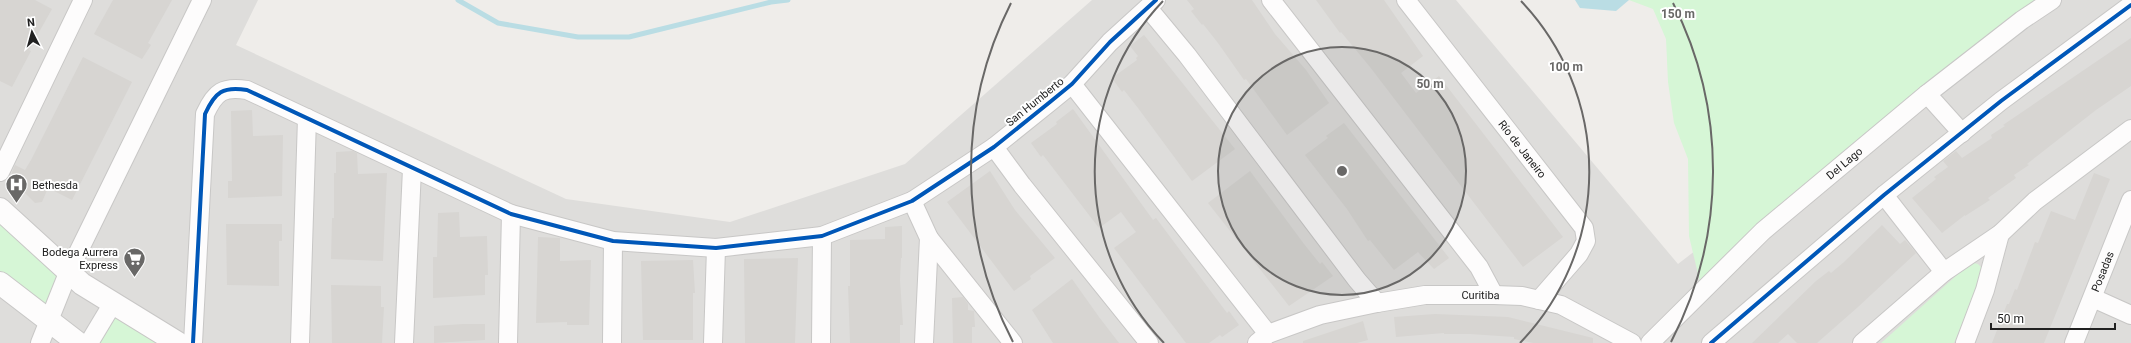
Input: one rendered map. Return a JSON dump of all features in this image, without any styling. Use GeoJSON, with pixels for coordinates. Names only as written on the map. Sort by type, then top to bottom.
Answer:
{"type":"FeatureCollection","features":[{"type":"Feature","properties":{"kind":"street"},"geometry":{"type":"LineString","coordinates":[[0,172],[83,0]]}},
{"type":"Feature","properties":{"kind":"street"},"geometry":{"type":"LineString","coordinates":[[40,343],[68,273],[202,0]]}},
{"type":"Feature","properties":{"kind":"street"},"geometry":{"type":"LineString","coordinates":[[1271,0],[1479,267],[1494,295]]}},
{"type":"Feature","properties":{"kind":"street","name":"Río de Janeiro"},"geometry":{"type":"LineString","coordinates":[[1406,0],[1584,228],[1586,241],[1579,254],[1539,300]]}},
{"type":"Feature","properties":{"kind":"street","name":"Del Lago"},"geometry":{"type":"LineString","coordinates":[[1650,343],[1763,231],[1927,94],[2022,20],[2052,0]]}},
{"type":"Feature","properties":{"kind":"street"},"geometry":{"type":"LineString","coordinates":[[1152,4],[1187,55],[1353,274],[1377,303]]}},
{"type":"Feature","properties":{"kind":"street","name":"San Humberto"},"geometry":{"type":"LineString","coordinates":[[193,343],[205,114],[211,100],[221,91],[232,88],[247,90],[412,169],[511,214],[613,241],[716,248],[822,236],[912,201],[994,147],[1072,84],[1110,42],[1152,4]]}},
{"type":"Feature","properties":{"kind":"street"},"geometry":{"type":"LineString","coordinates":[[1711,343],[1884,195],[2001,102],[2131,5]]}},
{"type":"Feature","properties":{"kind":"street"},"geometry":{"type":"LineString","coordinates":[[1072,84],[1263,339]]}},
{"type":"Feature","properties":{"kind":"street"},"geometry":{"type":"LineString","coordinates":[[1927,94],[1962,133]]}},
{"type":"Feature","properties":{"kind":"street"},"geometry":{"type":"LineString","coordinates":[[300,343],[307,118]]}},
{"type":"Feature","properties":{"kind":"street"},"geometry":{"type":"LineString","coordinates":[[1862,343],[1944,272],[2000,234],[2036,201],[2131,129]]}},
{"type":"Feature","properties":{"kind":"street"},"geometry":{"type":"LineString","coordinates":[[994,147],[1022,185],[1148,343]]}},
{"type":"Feature","properties":{"kind":"street"},"geometry":{"type":"LineString","coordinates":[[404,343],[412,169]]}},
{"type":"Feature","properties":{"kind":"street"},"geometry":{"type":"LineString","coordinates":[[1884,195],[1944,272]]}},
{"type":"Feature","properties":{"kind":"street","name":"Posadas"},"geometry":{"type":"LineString","coordinates":[[2074,343],[2131,200]]}},
{"type":"Feature","properties":{"kind":"street"},"geometry":{"type":"LineString","coordinates":[[912,201],[929,238],[1013,343]]}},
{"type":"Feature","properties":{"kind":"street"},"geometry":{"type":"LineString","coordinates":[[0,210],[68,273],[82,284],[178,343]]}},
{"type":"Feature","properties":{"kind":"street"},"geometry":{"type":"LineString","coordinates":[[508,343],[511,214]]}},
{"type":"Feature","properties":{"kind":"street"},"geometry":{"type":"LineString","coordinates":[[1965,343],[1985,290],[2000,234]]}},
{"type":"Feature","properties":{"kind":"street"},"geometry":{"type":"LineString","coordinates":[[821,343],[822,236]]}},
{"type":"Feature","properties":{"kind":"street"},"geometry":{"type":"LineString","coordinates":[[924,343],[929,238]]}},
{"type":"Feature","properties":{"kind":"street"},"geometry":{"type":"LineString","coordinates":[[612,343],[613,241]]}},
{"type":"Feature","properties":{"kind":"street"},"geometry":{"type":"LineString","coordinates":[[713,343],[716,248]]}},
{"type":"Feature","properties":{"kind":"street"},"geometry":{"type":"LineString","coordinates":[[0,283],[78,343]]}},
{"type":"Feature","properties":{"kind":"street","name":"Curitiba"},"geometry":{"type":"LineString","coordinates":[[1263,339],[1320,315],[1377,303],[1425,295],[1494,295],[1522,296],[1561,305],[1632,343]]}},
{"type":"Feature","properties":{"kind":"street"},"geometry":{"type":"LineString","coordinates":[[2093,298],[2131,315]]}},
{"type":"Feature","properties":{"kind":"street"},"geometry":{"type":"LineString","coordinates":[[89,343],[112,303]]}},
{"type":"Feature","properties":{"kind":"shaded area"},"geometry":{"type":"Polygon","coordinates":[[[0,0],[258,0],[236,45],[566,199],[730,222],[905,164],[1092,0],[1456,0],[1678,264],[2020,0],[2131,0],[2131,343],[0,343],[0,0]]]}},
{"type":"Feature","properties":{"kind":"green space"},"geometry":{"type":"Polygon","coordinates":[[[1629,0],[2052,0],[1702,291],[1689,236],[1688,159],[1674,123],[1668,82],[1666,39],[1653,9],[1629,0]]]}},
{"type":"Feature","properties":{"kind":"green space"},"geometry":{"type":"Polygon","coordinates":[[[0,209],[68,273],[48,320],[0,283],[0,209]]]}},
{"type":"Feature","properties":{"kind":"green space"},"geometry":{"type":"Polygon","coordinates":[[[1974,263],[1978,264],[1982,268],[1982,276],[1954,343],[1881,343],[1967,266],[1974,263]]]}},
{"type":"Feature","properties":{"kind":"green space"},"geometry":{"type":"Polygon","coordinates":[[[113,303],[178,343],[89,343],[113,303]]]}},
{"type":"Feature","properties":{"kind":"water"},"geometry":{"type":"Polygon","coordinates":[[[1575,0],[1629,0],[1616,11],[1580,8],[1575,0]]]}},
{"type":"Feature","properties":{"kind":"building"},"geometry":{"type":"Polygon","coordinates":[[[0,0],[35,0],[52,9],[29,50],[31,51],[12,87],[0,81],[0,0]]]}},
{"type":"Feature","properties":{"kind":"building"},"geometry":{"type":"Polygon","coordinates":[[[113,0],[172,0],[148,43],[151,45],[142,59],[94,34],[113,0]]]}},
{"type":"Feature","properties":{"kind":"building"},"geometry":{"type":"Polygon","coordinates":[[[1187,0],[1252,0],[1275,34],[1306,70],[1329,103],[1287,135],[1246,79],[1244,80],[1218,43],[1191,11],[1194,9],[1187,0]]]}},
{"type":"Feature","properties":{"kind":"building"},"geometry":{"type":"Polygon","coordinates":[[[1316,0],[1384,0],[1423,56],[1401,73],[1416,93],[1439,76],[1563,237],[1523,267],[1370,67],[1341,32],[1340,33],[1316,0]]]}},
{"type":"Feature","properties":{"kind":"building"},"geometry":{"type":"Polygon","coordinates":[[[1144,35],[1235,149],[1192,181],[1138,108],[1124,90],[1122,92],[1112,78],[1137,60],[1136,58],[1138,56],[1130,46],[1144,35]]]}},
{"type":"Feature","properties":{"kind":"building"},"geometry":{"type":"Polygon","coordinates":[[[2131,38],[2131,86],[2096,110],[2027,164],[2029,165],[2014,175],[2016,178],[1988,198],[1990,200],[1965,215],[1942,233],[1912,198],[1936,179],[1934,177],[1948,167],[1943,161],[1956,151],[1962,158],[1992,138],[1991,135],[2005,126],[2003,125],[2131,38]]]}},
{"type":"Feature","properties":{"kind":"building"},"geometry":{"type":"Polygon","coordinates":[[[83,57],[132,82],[72,200],[48,188],[42,202],[35,203],[13,181],[12,172],[15,165],[25,170],[83,57]]]}},
{"type":"Feature","properties":{"kind":"building"},"geometry":{"type":"Polygon","coordinates":[[[1073,109],[1153,220],[1156,218],[1227,313],[1229,311],[1239,325],[1222,337],[1220,335],[1209,343],[1186,343],[1114,248],[1136,232],[1121,212],[1099,228],[1043,155],[1041,157],[1031,143],[1057,124],[1056,122],[1073,109]]]}},
{"type":"Feature","properties":{"kind":"building"},"geometry":{"type":"Polygon","coordinates":[[[252,110],[253,136],[283,135],[282,196],[228,198],[228,181],[232,181],[231,111],[252,110]]]}},
{"type":"Feature","properties":{"kind":"building"},"geometry":{"type":"Polygon","coordinates":[[[1344,123],[1449,258],[1434,269],[1418,252],[1394,270],[1370,240],[1368,241],[1347,209],[1305,155],[1328,138],[1326,136],[1344,123]]]}},
{"type":"Feature","properties":{"kind":"building"},"geometry":{"type":"Polygon","coordinates":[[[353,151],[357,153],[358,174],[387,173],[383,261],[331,259],[336,152],[353,151]]]}},
{"type":"Feature","properties":{"kind":"building"},"geometry":{"type":"Polygon","coordinates":[[[990,171],[1015,210],[1055,258],[1030,276],[1031,279],[1014,291],[947,202],[990,171]]]}},
{"type":"Feature","properties":{"kind":"building"},"geometry":{"type":"Polygon","coordinates":[[[1250,171],[1304,244],[1320,264],[1322,262],[1333,276],[1289,306],[1208,203],[1250,171]]]}},
{"type":"Feature","properties":{"kind":"building"},"geometry":{"type":"Polygon","coordinates":[[[2094,173],[2110,179],[2044,343],[1992,343],[2007,304],[2009,304],[2015,289],[2017,290],[2035,242],[2038,243],[2051,211],[2075,220],[2094,173]]]}},
{"type":"Feature","properties":{"kind":"building"},"geometry":{"type":"Polygon","coordinates":[[[459,212],[460,237],[487,236],[488,275],[485,275],[485,295],[433,298],[433,257],[437,257],[438,213],[459,212]]]}},
{"type":"Feature","properties":{"kind":"building"},"geometry":{"type":"Polygon","coordinates":[[[226,224],[282,224],[282,241],[279,241],[279,286],[227,285],[226,224]]]}},
{"type":"Feature","properties":{"kind":"building"},"geometry":{"type":"Polygon","coordinates":[[[1882,225],[1900,244],[1905,240],[1916,253],[1858,307],[1817,343],[1797,343],[1788,334],[1778,343],[1752,343],[1816,281],[1829,271],[1831,273],[1844,262],[1882,225]]]}},
{"type":"Feature","properties":{"kind":"building"},"geometry":{"type":"Polygon","coordinates":[[[902,226],[900,280],[903,325],[900,325],[900,343],[850,343],[848,286],[850,286],[850,240],[885,239],[885,227],[902,226]]]}},
{"type":"Feature","properties":{"kind":"building"},"geometry":{"type":"Polygon","coordinates":[[[538,237],[560,238],[560,261],[591,260],[589,325],[567,325],[567,322],[536,323],[538,237]]]}},
{"type":"Feature","properties":{"kind":"building"},"geometry":{"type":"Polygon","coordinates":[[[798,258],[795,343],[745,343],[744,259],[798,258]]]}},
{"type":"Feature","properties":{"kind":"building"},"geometry":{"type":"Polygon","coordinates":[[[693,260],[695,293],[693,293],[693,340],[643,340],[641,261],[693,260]]]}},
{"type":"Feature","properties":{"kind":"building"},"geometry":{"type":"Polygon","coordinates":[[[1072,279],[1119,343],[1053,343],[1032,310],[1072,279]]]}},
{"type":"Feature","properties":{"kind":"building"},"geometry":{"type":"Polygon","coordinates":[[[331,285],[381,286],[381,307],[384,307],[382,343],[332,343],[331,285]]]}},
{"type":"Feature","properties":{"kind":"building"},"geometry":{"type":"Polygon","coordinates":[[[963,297],[968,304],[968,310],[974,311],[975,327],[972,327],[972,343],[953,343],[952,298],[963,297]]]}},
{"type":"Feature","properties":{"kind":"building"},"geometry":{"type":"Polygon","coordinates":[[[1435,314],[1508,317],[1593,338],[1593,343],[1533,343],[1514,339],[1514,337],[1444,333],[1396,337],[1394,317],[1435,314]]]}},
{"type":"Feature","properties":{"kind":"building"},"geometry":{"type":"Polygon","coordinates":[[[1363,321],[1368,340],[1357,343],[1303,343],[1303,341],[1363,321]]]}},
{"type":"Feature","properties":{"kind":"building"},"geometry":{"type":"Polygon","coordinates":[[[485,324],[485,340],[434,343],[434,326],[485,324]]]}},
{"type":"Feature","properties":{"kind":"waterway"},"geometry":{"type":"LineString","coordinates":[[458,0],[498,23],[578,37],[629,37],[771,2],[788,0]]}},
{"type":"Feature","properties":{"kind":"cycle path"},"geometry":{"type":"LineString","coordinates":[[193,343],[205,114],[212,100],[221,92],[226,90],[247,90],[511,214],[613,241],[716,248],[822,236],[912,201],[994,147],[1072,84],[1110,42],[1156,0]]}},
{"type":"Feature","properties":{"kind":"cycle path"},"geometry":{"type":"LineString","coordinates":[[1711,343],[1884,195],[2001,101],[2131,5]]}},
{"type":"Feature","properties":{"kind":"place","name":"Bethesda"},"geometry":{"type":"Point","coordinates":[17,204]}},
{"type":"Feature","properties":{"kind":"place","name":"Bodega Aurrera Express"},"geometry":{"type":"Point","coordinates":[134,278]}}]}
